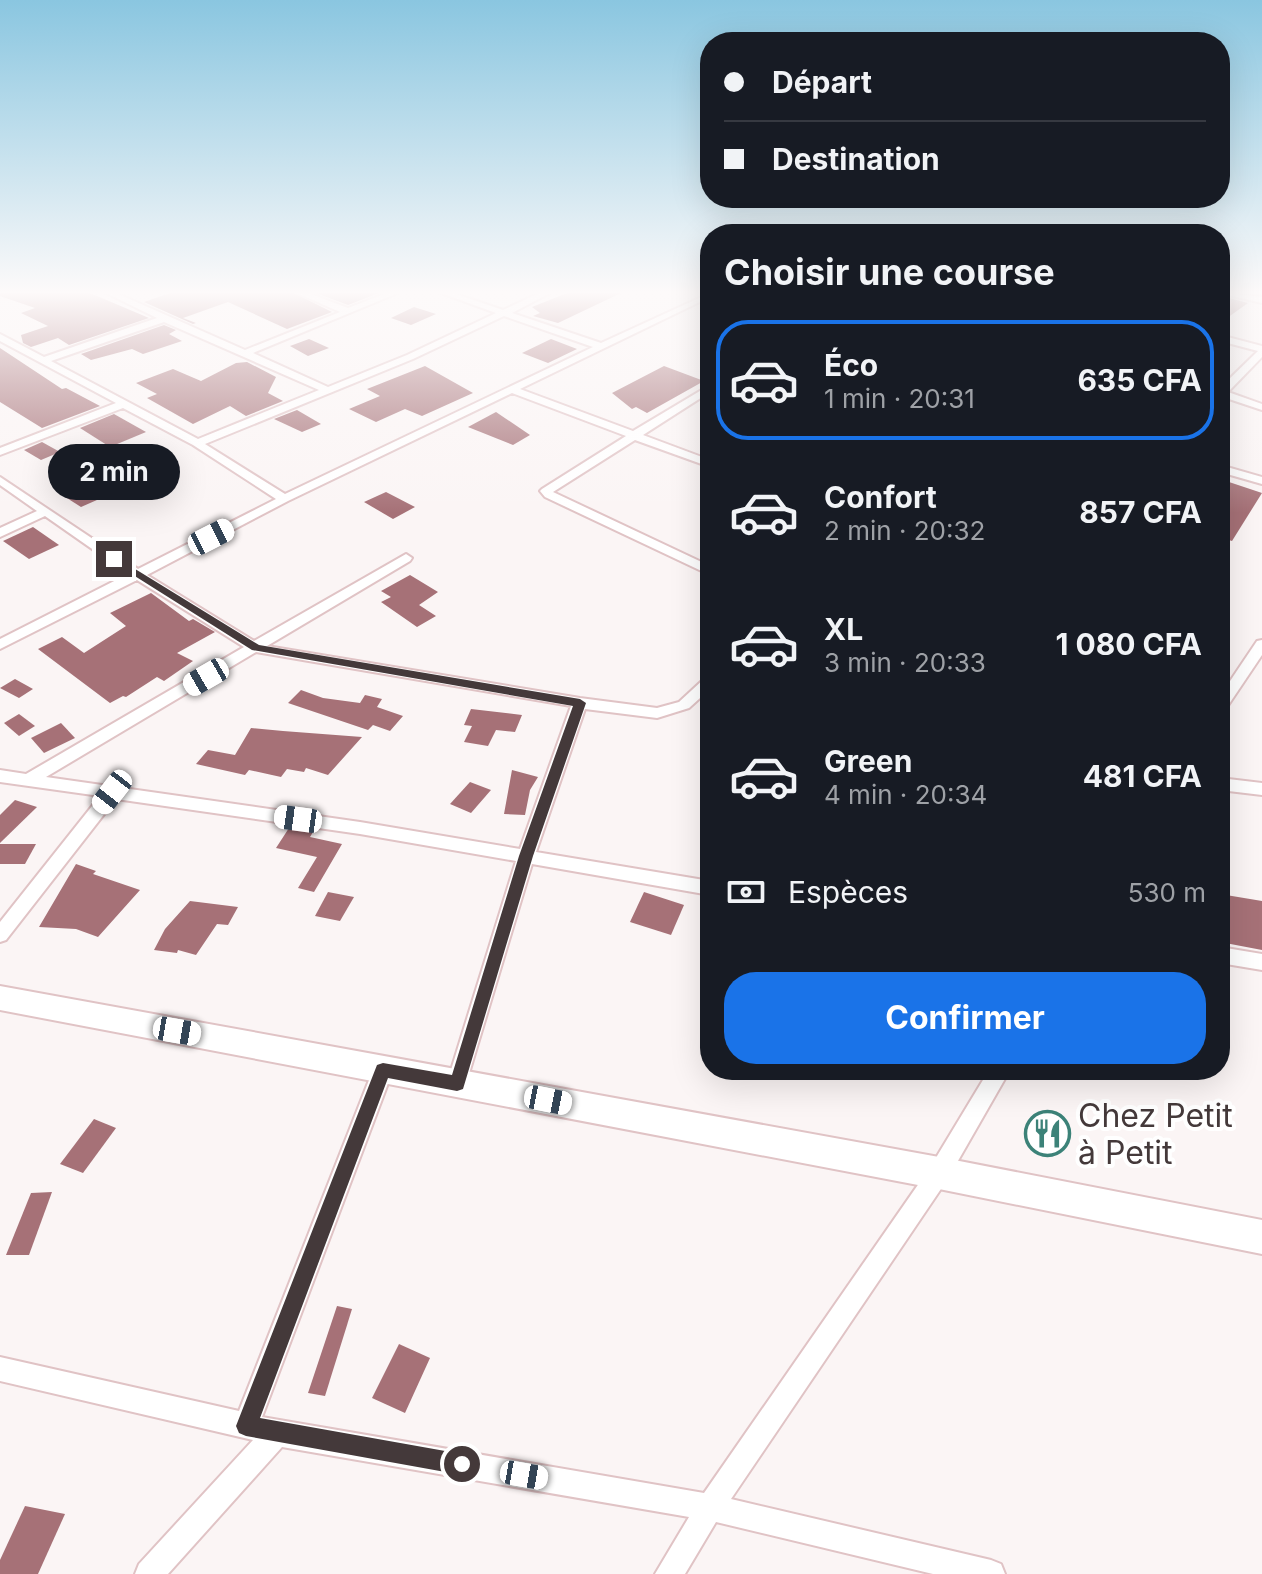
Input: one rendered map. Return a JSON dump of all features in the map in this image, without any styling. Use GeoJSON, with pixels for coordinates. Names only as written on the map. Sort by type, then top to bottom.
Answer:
{"type":"FeatureCollection","features":[{"type":"Feature","properties":{"kind":"street"},"geometry":{"type":"LineString","coordinates":[[56,366],[197,443],[284,499]]}},
{"type":"Feature","properties":{"kind":"street"},"geometry":{"type":"LineString","coordinates":[[278,366],[325,389]]}},
{"type":"Feature","properties":{"kind":"street"},"geometry":{"type":"LineString","coordinates":[[197,443],[385,366]]}},
{"type":"Feature","properties":{"kind":"street"},"geometry":{"type":"LineString","coordinates":[[0,645],[284,499],[560,366]]}},
{"type":"Feature","properties":{"kind":"street"},"geometry":{"type":"LineString","coordinates":[[1230,383],[1246,366]]}},
{"type":"Feature","properties":{"kind":"street"},"geometry":{"type":"LineString","coordinates":[[513,390],[700,460]]}},
{"type":"Feature","properties":{"kind":"street"},"geometry":{"type":"LineString","coordinates":[[700,394],[548,488],[547,493],[700,566]]}},
{"type":"Feature","properties":{"kind":"street"},"geometry":{"type":"LineString","coordinates":[[1230,396],[1262,407]]}},
{"type":"Feature","properties":{"kind":"street"},"geometry":{"type":"LineString","coordinates":[[0,452],[126,403]]}},
{"type":"Feature","properties":{"kind":"street"},"geometry":{"type":"LineString","coordinates":[[1230,471],[1262,481]]}},
{"type":"Feature","properties":{"kind":"street"},"geometry":{"type":"LineString","coordinates":[[0,480],[137,574],[256,648],[580,703],[666,712],[684,705],[700,690]]}},
{"type":"Feature","properties":{"kind":"street"},"geometry":{"type":"LineString","coordinates":[[0,533],[45,512]]}},
{"type":"Feature","properties":{"kind":"street"},"geometry":{"type":"LineString","coordinates":[[28,780],[406,558]]}},
{"type":"Feature","properties":{"kind":"street"},"geometry":{"type":"LineString","coordinates":[[1230,692],[1262,644]]}},
{"type":"Feature","properties":{"kind":"street"},"geometry":{"type":"LineString","coordinates":[[457,1083],[526,856],[580,703]]}},
{"type":"Feature","properties":{"kind":"street"},"geometry":{"type":"LineString","coordinates":[[0,776],[526,856],[700,886]]}},
{"type":"Feature","properties":{"kind":"street"},"geometry":{"type":"LineString","coordinates":[[1230,785],[1262,789]]}},
{"type":"Feature","properties":{"kind":"street"},"geometry":{"type":"LineString","coordinates":[[0,935],[112,792]]}},
{"type":"Feature","properties":{"kind":"street"},"geometry":{"type":"LineString","coordinates":[[1230,957],[1262,962]]}},
{"type":"Feature","properties":{"kind":"street"},"geometry":{"type":"LineString","coordinates":[[0,998],[939,1173],[1262,1237]]}},
{"type":"Feature","properties":{"kind":"street"},"geometry":{"type":"LineString","coordinates":[[246,1426],[383,1070]]}},
{"type":"Feature","properties":{"kind":"street"},"geometry":{"type":"LineString","coordinates":[[669,1574],[710,1507],[939,1173],[994,1080]]}},
{"type":"Feature","properties":{"kind":"street"},"geometry":{"type":"LineString","coordinates":[[0,1369],[277,1433],[710,1507],[991,1574]]}},
{"type":"Feature","properties":{"kind":"street"},"geometry":{"type":"LineString","coordinates":[[149,1574],[277,1433]]}},
{"type":"Feature","properties":{"kind":"building"},"geometry":{"type":"Polygon","coordinates":[[[0,366],[28,366],[62,389],[66,388],[100,406],[42,428],[0,402],[0,366]]]}},
{"type":"Feature","properties":{"kind":"building"},"geometry":{"type":"Polygon","coordinates":[[[229,366],[256,366],[276,377],[268,393],[283,401],[246,416],[230,406],[193,424],[147,398],[157,394],[136,383],[173,369],[201,381],[229,366]]]}},
{"type":"Feature","properties":{"kind":"building"},"geometry":{"type":"Polygon","coordinates":[[[426,366],[473,393],[422,416],[405,409],[376,422],[349,409],[380,396],[367,389],[426,366]]]}},
{"type":"Feature","properties":{"kind":"building"},"geometry":{"type":"Polygon","coordinates":[[[663,366],[700,380],[700,383],[647,413],[636,407],[632,409],[612,393],[663,366]]]}},
{"type":"Feature","properties":{"kind":"building"},"geometry":{"type":"Polygon","coordinates":[[[297,410],[321,424],[302,432],[274,419],[297,410]]]}},
{"type":"Feature","properties":{"kind":"building"},"geometry":{"type":"Polygon","coordinates":[[[496,412],[530,435],[513,445],[468,427],[496,412]]]}},
{"type":"Feature","properties":{"kind":"building"},"geometry":{"type":"Polygon","coordinates":[[[114,414],[146,432],[110,447],[80,428],[114,414]]]}},
{"type":"Feature","properties":{"kind":"building"},"geometry":{"type":"Polygon","coordinates":[[[42,442],[60,452],[41,460],[24,450],[42,442]]]}},
{"type":"Feature","properties":{"kind":"building"},"geometry":{"type":"Polygon","coordinates":[[[116,468],[138,482],[81,507],[59,493],[116,468]]]}},
{"type":"Feature","properties":{"kind":"building"},"geometry":{"type":"Polygon","coordinates":[[[1230,482],[1262,493],[1230,540],[1230,482]]]}},
{"type":"Feature","properties":{"kind":"building"},"geometry":{"type":"Polygon","coordinates":[[[386,492],[415,507],[393,519],[364,502],[386,492]]]}},
{"type":"Feature","properties":{"kind":"building"},"geometry":{"type":"Polygon","coordinates":[[[33,527],[59,545],[29,559],[3,541],[33,527]]]}},
{"type":"Feature","properties":{"kind":"building"},"geometry":{"type":"Polygon","coordinates":[[[410,575],[438,592],[419,605],[436,616],[417,627],[381,602],[391,597],[381,591],[410,575]]]}},
{"type":"Feature","properties":{"kind":"building"},"geometry":{"type":"Polygon","coordinates":[[[151,593],[189,621],[193,619],[215,632],[177,653],[193,661],[164,681],[157,677],[126,697],[110,703],[38,649],[62,637],[84,653],[126,626],[110,613],[151,593]]]}},
{"type":"Feature","properties":{"kind":"building"},"geometry":{"type":"Polygon","coordinates":[[[15,679],[33,689],[19,698],[0,688],[15,679]]]}},
{"type":"Feature","properties":{"kind":"building"},"geometry":{"type":"Polygon","coordinates":[[[301,690],[323,698],[360,703],[365,695],[382,699],[377,707],[403,716],[390,731],[373,725],[368,730],[288,703],[301,690]]]}},
{"type":"Feature","properties":{"kind":"building"},"geometry":{"type":"Polygon","coordinates":[[[471,709],[522,715],[515,732],[496,730],[488,746],[464,742],[472,726],[464,725],[471,709]]]}},
{"type":"Feature","properties":{"kind":"building"},"geometry":{"type":"Polygon","coordinates":[[[19,714],[35,726],[19,736],[4,723],[19,714]]]}},
{"type":"Feature","properties":{"kind":"building"},"geometry":{"type":"Polygon","coordinates":[[[61,723],[75,738],[44,753],[31,738],[61,723]]]}},
{"type":"Feature","properties":{"kind":"building"},"geometry":{"type":"Polygon","coordinates":[[[251,728],[362,737],[328,775],[306,768],[304,772],[287,769],[281,777],[249,770],[245,775],[196,764],[208,750],[235,755],[251,728]]]}},
{"type":"Feature","properties":{"kind":"building"},"geometry":{"type":"Polygon","coordinates":[[[512,770],[538,777],[530,790],[525,815],[504,814],[512,770]]]}},
{"type":"Feature","properties":{"kind":"building"},"geometry":{"type":"Polygon","coordinates":[[[470,782],[491,790],[471,813],[450,804],[470,782]]]}},
{"type":"Feature","properties":{"kind":"building"},"geometry":{"type":"Polygon","coordinates":[[[15,800],[37,807],[0,843],[0,815],[15,800]]]}},
{"type":"Feature","properties":{"kind":"building"},"geometry":{"type":"Polygon","coordinates":[[[289,828],[313,832],[310,837],[342,844],[314,892],[298,888],[317,857],[276,848],[289,828]]]}},
{"type":"Feature","properties":{"kind":"building"},"geometry":{"type":"Polygon","coordinates":[[[0,844],[36,844],[25,864],[0,864],[0,844]]]}},
{"type":"Feature","properties":{"kind":"building"},"geometry":{"type":"Polygon","coordinates":[[[76,864],[96,871],[93,874],[140,890],[98,937],[76,929],[39,927],[76,864]]]}},
{"type":"Feature","properties":{"kind":"building"},"geometry":{"type":"Polygon","coordinates":[[[328,892],[354,897],[340,921],[315,916],[328,892]]]}},
{"type":"Feature","properties":{"kind":"building"},"geometry":{"type":"Polygon","coordinates":[[[644,892],[684,905],[671,935],[630,922],[644,892]]]}},
{"type":"Feature","properties":{"kind":"building"},"geometry":{"type":"Polygon","coordinates":[[[1230,896],[1262,901],[1262,950],[1230,944],[1230,896]]]}},
{"type":"Feature","properties":{"kind":"building"},"geometry":{"type":"Polygon","coordinates":[[[190,901],[238,907],[228,925],[217,924],[196,955],[178,950],[177,953],[154,950],[165,929],[190,901]]]}},
{"type":"Feature","properties":{"kind":"building"},"geometry":{"type":"Polygon","coordinates":[[[94,1119],[116,1128],[83,1173],[60,1164],[94,1119]]]}},
{"type":"Feature","properties":{"kind":"building"},"geometry":{"type":"Polygon","coordinates":[[[52,1192],[29,1255],[6,1255],[31,1193],[52,1192]]]}},
{"type":"Feature","properties":{"kind":"building"},"geometry":{"type":"Polygon","coordinates":[[[337,1306],[352,1309],[325,1396],[308,1393],[337,1306]]]}},
{"type":"Feature","properties":{"kind":"building"},"geometry":{"type":"Polygon","coordinates":[[[399,1344],[430,1358],[405,1413],[372,1398],[399,1344]]]}},
{"type":"Feature","properties":{"kind":"building"},"geometry":{"type":"Polygon","coordinates":[[[25,1506],[65,1514],[38,1574],[0,1574],[0,1560],[25,1506]]]}},
{"type":"Feature","properties":{"kind":"place","name":"Chez Petit à Petit"},"geometry":{"type":"Point","coordinates":[1047,1134]}},
{"type":"Feature","properties":{"kind":"route"},"geometry":{"type":"LineString","coordinates":[[114,559],[256,648],[580,703],[526,856],[457,1083],[383,1070],[246,1426],[462,1464]]}}]}
